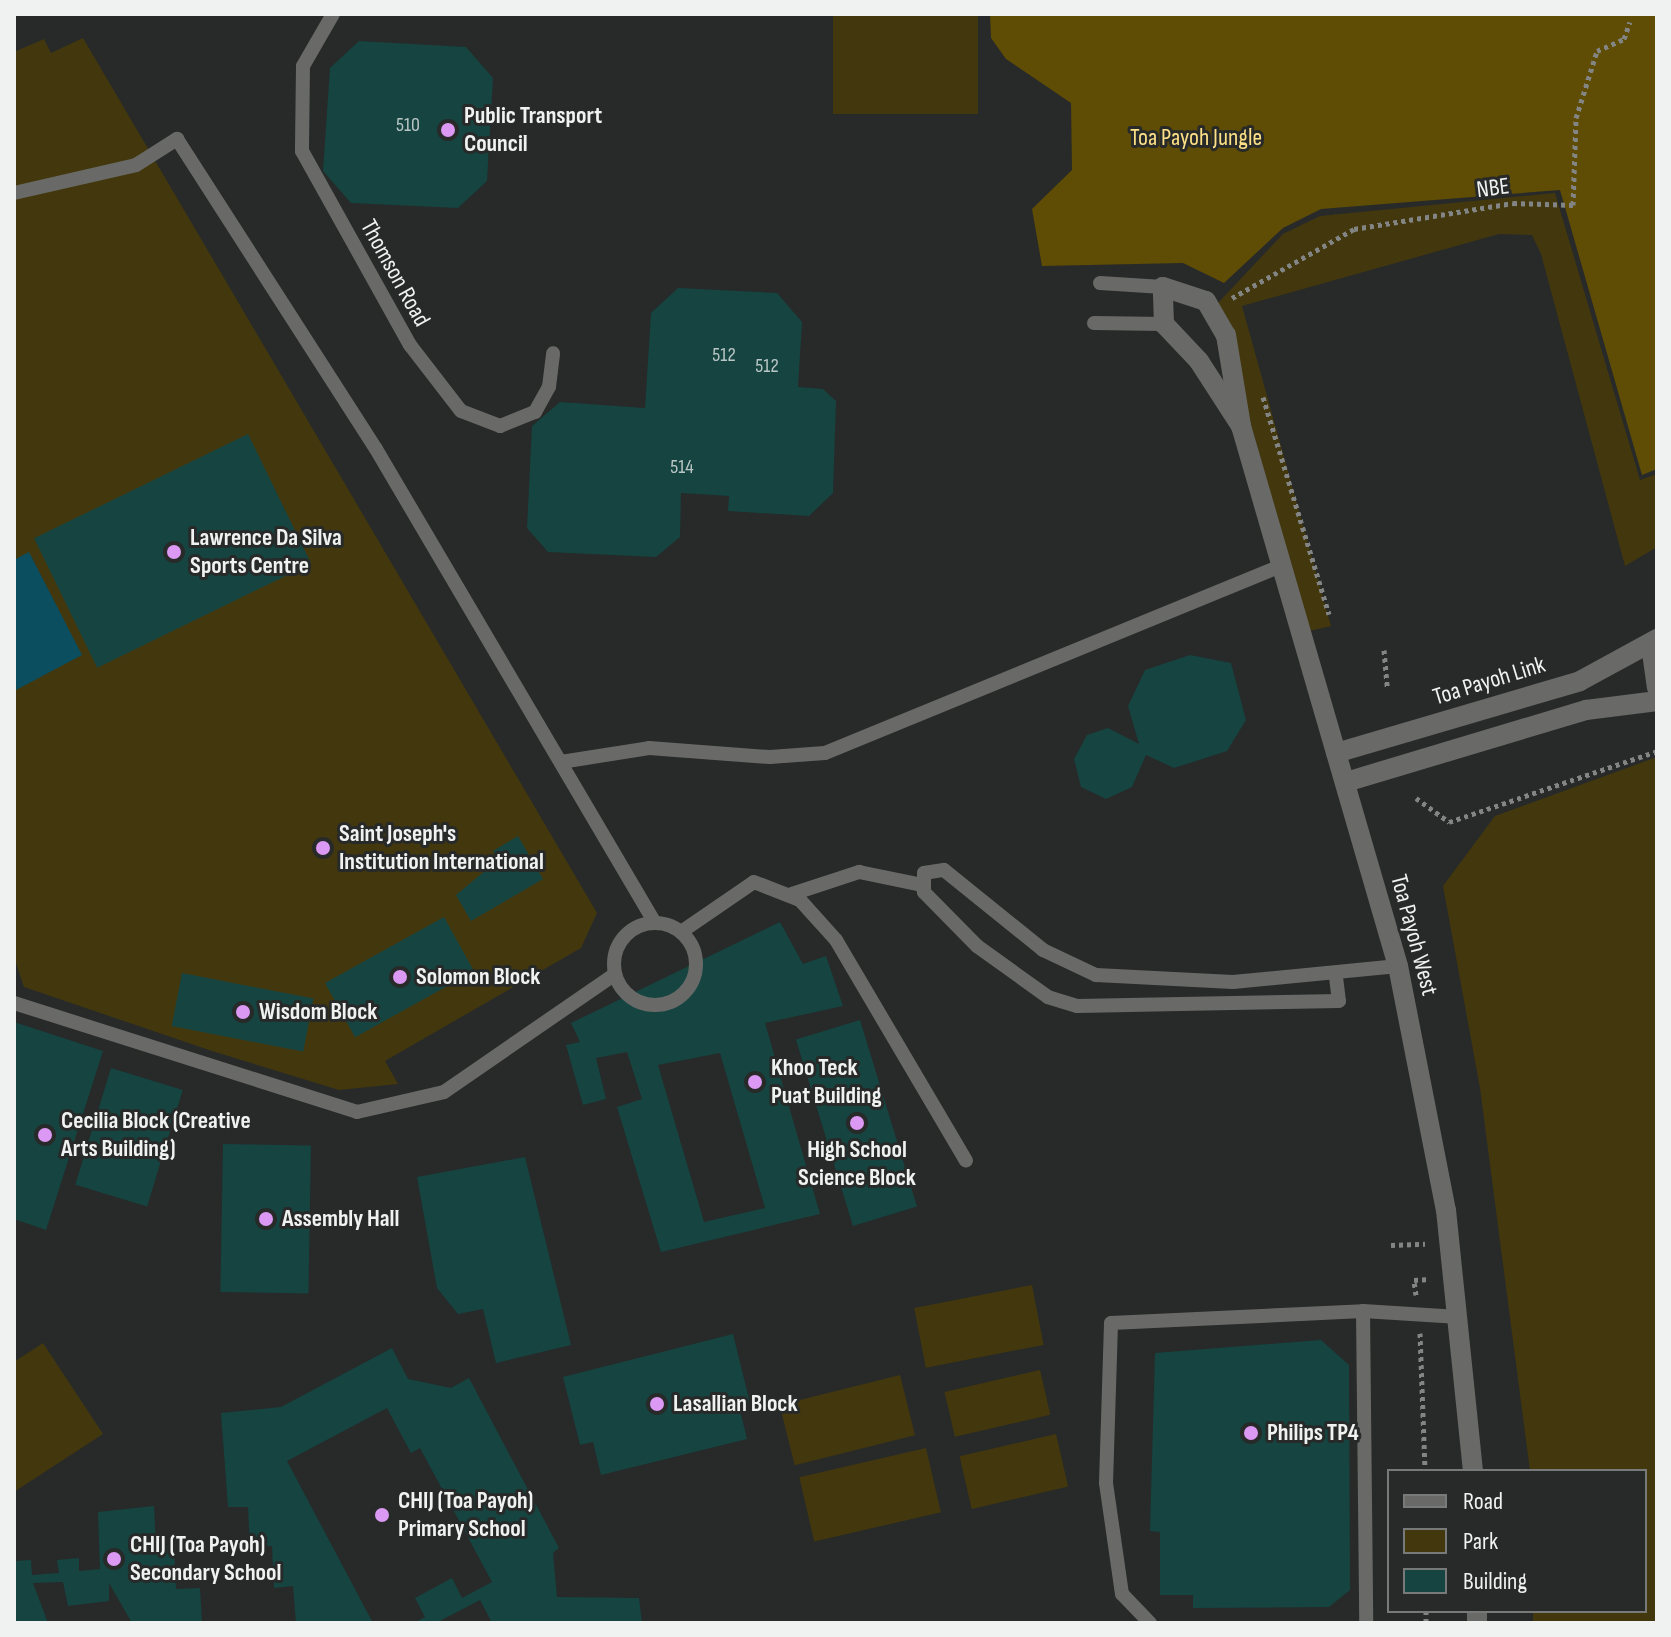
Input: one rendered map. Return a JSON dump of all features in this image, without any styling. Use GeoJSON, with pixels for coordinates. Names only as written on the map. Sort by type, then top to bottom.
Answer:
{"type":"FeatureCollection","features":[{"type":"Feature","properties":{"kind":"street"},"geometry":{"type":"LineString","coordinates":[[1163,287],[1164,324]]}},
{"type":"Feature","properties":{"kind":"street","name":"Toa Payoh West"},"geometry":{"type":"LineString","coordinates":[[1163,287],[1206,301],[1226,335],[1241,426],[1398,966],[1446,1210],[1473,1469]]}},
{"type":"Feature","properties":{"kind":"street","name":"Toa Payoh West"},"geometry":{"type":"LineString","coordinates":[[1164,324],[1199,361],[1241,426]]}},
{"type":"Feature","properties":{"kind":"street","name":"Toa Payoh Link"},"geometry":{"type":"LineString","coordinates":[[1336,753],[1580,681],[1654,642],[1657,688]]}},
{"type":"Feature","properties":{"kind":"street"},"geometry":{"type":"LineString","coordinates":[[1346,782],[1586,710],[1657,701]]}},
{"type":"Feature","properties":{"kind":"lane","name":"Thomson Road"},"geometry":{"type":"LineString","coordinates":[[333,14],[303,66],[302,151],[410,345],[461,411],[500,426],[535,412],[549,387],[553,353]]}},
{"type":"Feature","properties":{"kind":"lane"},"geometry":{"type":"LineString","coordinates":[[14,193],[136,165],[177,139],[376,449],[655,923],[681,932],[696,970],[671,1003],[630,997],[615,974]]}},
{"type":"Feature","properties":{"kind":"lane","name":"Toa Payoh West"},"geometry":{"type":"LineString","coordinates":[[1100,283],[1163,287]]}},
{"type":"Feature","properties":{"kind":"lane"},"geometry":{"type":"LineString","coordinates":[[1094,323],[1164,324]]}},
{"type":"Feature","properties":{"kind":"lane"},"geometry":{"type":"LineString","coordinates":[[561,762],[649,748],[770,757],[825,753],[1282,566]]}},
{"type":"Feature","properties":{"kind":"lane"},"geometry":{"type":"LineString","coordinates":[[922,885],[929,869],[944,870],[1043,950],[1096,975],[1147,983],[1336,977],[1398,966]]}},
{"type":"Feature","properties":{"kind":"lane"},"geometry":{"type":"LineString","coordinates":[[792,894],[859,872],[922,885],[1015,977],[1077,1006],[1339,1001],[1336,977]]}},
{"type":"Feature","properties":{"kind":"lane"},"geometry":{"type":"LineString","coordinates":[[681,932],[754,882],[792,894],[836,940],[966,1161]]}},
{"type":"Feature","properties":{"kind":"lane"},"geometry":{"type":"LineString","coordinates":[[14,1003],[357,1112],[444,1092],[615,974],[623,939],[655,923]]}},
{"type":"Feature","properties":{"kind":"lane"},"geometry":{"type":"LineString","coordinates":[[1150,1623],[1122,1594],[1106,1483],[1111,1323],[1363,1311],[1459,1317]]}},
{"type":"Feature","properties":{"kind":"lane"},"geometry":{"type":"LineString","coordinates":[[1363,1311],[1366,1623]]}},
{"type":"Feature","properties":{"kind":"path","name":"NBE"},"geometry":{"type":"LineString","coordinates":[[1230,299],[1354,229],[1513,203],[1573,205],[1576,118],[1597,51],[1624,39],[1630,22]]}},
{"type":"Feature","properties":{"kind":"path"},"geometry":{"type":"LineString","coordinates":[[1384,650],[1387,687]]}},
{"type":"Feature","properties":{"kind":"path"},"geometry":{"type":"LineString","coordinates":[[1416,798],[1449,822],[1657,751]]}},
{"type":"Feature","properties":{"kind":"path"},"geometry":{"type":"LineString","coordinates":[[1391,1245],[1425,1244]]}},
{"type":"Feature","properties":{"kind":"path"},"geometry":{"type":"LineString","coordinates":[[1417,1315],[1425,1469]]}},
{"type":"Feature","properties":{"kind":"green space"},"geometry":{"type":"Polygon","coordinates":[[[833,14],[978,14],[978,114],[833,114],[833,14]]]}},
{"type":"Feature","properties":{"kind":"green space","name":"Toa Payoh Jungle"},"geometry":{"type":"Polygon","coordinates":[[[990,14],[1657,14],[1657,469],[1642,475],[1560,190],[1321,209],[1283,228],[1224,283],[1183,263],[1042,266],[1032,209],[1072,170],[1071,103],[1006,59],[991,38],[990,14]]]}},
{"type":"Feature","properties":{"kind":"green space"},"geometry":{"type":"Polygon","coordinates":[[[83,38],[597,913],[581,948],[385,1061],[398,1084],[339,1090],[212,1051],[24,987],[14,957],[14,52],[44,39],[51,53],[83,38]]]}},
{"type":"Feature","properties":{"kind":"green space"},"geometry":{"type":"Polygon","coordinates":[[[1555,193],[1640,480],[1657,474],[1657,547],[1625,566],[1541,254],[1532,235],[1499,234],[1242,306],[1331,626],[1309,631],[1217,304],[1283,234],[1320,216],[1555,193]]]}},
{"type":"Feature","properties":{"kind":"green space"},"geometry":{"type":"Polygon","coordinates":[[[1657,757],[1657,1623],[1533,1623],[1533,1613],[1647,1613],[1647,1469],[1530,1469],[1480,1088],[1443,886],[1495,816],[1657,757]]]}},
{"type":"Feature","properties":{"kind":"green space"},"geometry":{"type":"Polygon","coordinates":[[[1032,1285],[1044,1345],[926,1368],[914,1308],[1032,1285]]]}},
{"type":"Feature","properties":{"kind":"green space"},"geometry":{"type":"Polygon","coordinates":[[[43,1343],[103,1434],[14,1492],[14,1362],[43,1343]]]}},
{"type":"Feature","properties":{"kind":"green space"},"geometry":{"type":"Polygon","coordinates":[[[1040,1370],[1050,1415],[955,1437],[945,1392],[1040,1370]]]}},
{"type":"Feature","properties":{"kind":"green space"},"geometry":{"type":"Polygon","coordinates":[[[900,1375],[915,1435],[795,1465],[780,1405],[900,1375]]]}},
{"type":"Feature","properties":{"kind":"green space"},"geometry":{"type":"Polygon","coordinates":[[[1056,1434],[1068,1487],[972,1509],[960,1456],[1056,1434]]]}},
{"type":"Feature","properties":{"kind":"green space"},"geometry":{"type":"Polygon","coordinates":[[[926,1448],[941,1512],[814,1542],[799,1477],[926,1448]]]}},
{"type":"Feature","properties":{"kind":"water"},"geometry":{"type":"Polygon","coordinates":[[[29,552],[82,655],[16,690],[14,560],[29,552]]]}},
{"type":"Feature","properties":{"kind":"building"},"geometry":{"type":"Polygon","coordinates":[[[359,41],[466,47],[493,78],[487,181],[458,208],[351,203],[323,171],[330,68],[359,41]]]}},
{"type":"Feature","properties":{"kind":"building"},"geometry":{"type":"Polygon","coordinates":[[[678,288],[777,293],[802,322],[798,387],[823,389],[836,401],[833,493],[809,516],[728,511],[729,496],[681,493],[680,537],[656,557],[548,552],[527,528],[532,426],[560,402],[645,408],[651,313],[678,288]]]}},
{"type":"Feature","properties":{"kind":"building","name":"Lawrence Da Silva Sports Centre"},"geometry":{"type":"Polygon","coordinates":[[[248,434],[311,563],[97,668],[34,538],[248,434]]]}},
{"type":"Feature","properties":{"kind":"building"},"geometry":{"type":"Polygon","coordinates":[[[1190,655],[1231,663],[1246,720],[1227,751],[1174,768],[1146,755],[1132,787],[1106,799],[1081,787],[1074,759],[1087,735],[1108,728],[1139,744],[1128,706],[1145,670],[1190,655]]]}},
{"type":"Feature","properties":{"kind":"building"},"geometry":{"type":"Polygon","coordinates":[[[518,836],[543,879],[471,921],[456,895],[498,860],[493,851],[518,836]]]}},
{"type":"Feature","properties":{"kind":"building","name":"Solomon Block"},"geometry":{"type":"Polygon","coordinates":[[[444,917],[474,971],[355,1037],[325,983],[444,917]]]}},
{"type":"Feature","properties":{"kind":"building","name":"Khoo Teck Puat Building"},"geometry":{"type":"Polygon","coordinates":[[[780,922],[803,964],[826,956],[843,1006],[765,1023],[820,1214],[661,1252],[617,1107],[642,1099],[627,1052],[596,1058],[606,1099],[583,1105],[566,1045],[580,1042],[571,1023],[780,922]],[[720,1053],[658,1065],[704,1222],[765,1208],[720,1053]]]}},
{"type":"Feature","properties":{"kind":"building","name":"Wisdom Block"},"geometry":{"type":"Polygon","coordinates":[[[182,973],[314,999],[303,1052],[172,1026],[182,973]]]}},
{"type":"Feature","properties":{"kind":"building","name":"High School Science Block"},"geometry":{"type":"Polygon","coordinates":[[[860,1020],[917,1206],[853,1226],[796,1040],[860,1020]]]}},
{"type":"Feature","properties":{"kind":"building","name":"Cecilia Block (Creative Arts Building)"},"geometry":{"type":"Polygon","coordinates":[[[14,1022],[103,1051],[46,1230],[14,1219],[14,1022]]]}},
{"type":"Feature","properties":{"kind":"building"},"geometry":{"type":"Polygon","coordinates":[[[111,1068],[183,1090],[147,1207],[75,1185],[111,1068]]]}},
{"type":"Feature","properties":{"kind":"building","name":"Assembly Hall"},"geometry":{"type":"Polygon","coordinates":[[[223,1144],[311,1146],[308,1294],[220,1292],[223,1144]]]}},
{"type":"Feature","properties":{"kind":"building"},"geometry":{"type":"Polygon","coordinates":[[[525,1157],[571,1345],[496,1363],[483,1309],[458,1314],[437,1288],[417,1177],[525,1157]]]}},
{"type":"Feature","properties":{"kind":"building","name":"Lasallian Block"},"geometry":{"type":"Polygon","coordinates":[[[733,1334],[750,1403],[739,1406],[747,1439],[601,1475],[593,1442],[580,1445],[563,1377],[733,1334]]]}},
{"type":"Feature","properties":{"kind":"building","name":"Philips TP4"},"geometry":{"type":"Polygon","coordinates":[[[1321,1340],[1349,1365],[1350,1590],[1329,1607],[1193,1608],[1193,1595],[1160,1595],[1160,1532],[1150,1531],[1155,1353],[1321,1340]]]}},
{"type":"Feature","properties":{"kind":"building"},"geometry":{"type":"Polygon","coordinates":[[[392,1348],[408,1379],[451,1388],[469,1378],[559,1548],[553,1553],[557,1597],[639,1598],[642,1623],[492,1623],[480,1600],[436,1623],[414,1623],[425,1617],[415,1598],[452,1578],[462,1598],[492,1582],[420,1448],[411,1453],[387,1408],[287,1461],[373,1623],[296,1623],[293,1586],[274,1588],[272,1546],[250,1547],[248,1507],[228,1507],[221,1413],[281,1407],[392,1348]]]}},
{"type":"Feature","properties":{"kind":"building"},"geometry":{"type":"Polygon","coordinates":[[[154,1506],[156,1547],[174,1546],[176,1589],[200,1588],[202,1623],[132,1623],[109,1583],[109,1601],[68,1606],[63,1582],[33,1583],[48,1623],[14,1623],[14,1561],[31,1560],[32,1575],[59,1573],[57,1560],[79,1558],[79,1571],[100,1569],[98,1512],[154,1506]]]}},
{"type":"Feature","properties":{"kind":"place","name":"Public Transport Council"},"geometry":{"type":"Point","coordinates":[448,130]}},
{"type":"Feature","properties":{"kind":"place","name":"Lawrence Da Silva Sports Centre"},"geometry":{"type":"Point","coordinates":[174,552]}},
{"type":"Feature","properties":{"kind":"place","name":"Saint Joseph's Institution International"},"geometry":{"type":"Point","coordinates":[323,848]}},
{"type":"Feature","properties":{"kind":"place","name":"Solomon Block"},"geometry":{"type":"Point","coordinates":[400,977]}},
{"type":"Feature","properties":{"kind":"place","name":"Wisdom Block"},"geometry":{"type":"Point","coordinates":[243,1012]}},
{"type":"Feature","properties":{"kind":"place","name":"Khoo Teck Puat Building"},"geometry":{"type":"Point","coordinates":[755,1082]}},
{"type":"Feature","properties":{"kind":"place","name":"High School Science Block"},"geometry":{"type":"Point","coordinates":[857,1123]}},
{"type":"Feature","properties":{"kind":"place","name":"Cecilia Block (Creative Arts Building)"},"geometry":{"type":"Point","coordinates":[45,1135]}},
{"type":"Feature","properties":{"kind":"place","name":"Assembly Hall"},"geometry":{"type":"Point","coordinates":[266,1219]}},
{"type":"Feature","properties":{"kind":"place","name":"Lasallian Block"},"geometry":{"type":"Point","coordinates":[657,1404]}},
{"type":"Feature","properties":{"kind":"place","name":"Philips TP4"},"geometry":{"type":"Point","coordinates":[1251,1433]}},
{"type":"Feature","properties":{"kind":"place","name":"CHIJ (Toa Payoh) Primary School"},"geometry":{"type":"Point","coordinates":[382,1515]}},
{"type":"Feature","properties":{"kind":"place","name":"CHIJ (Toa Payoh) Secondary School"},"geometry":{"type":"Point","coordinates":[114,1559]}}]}
